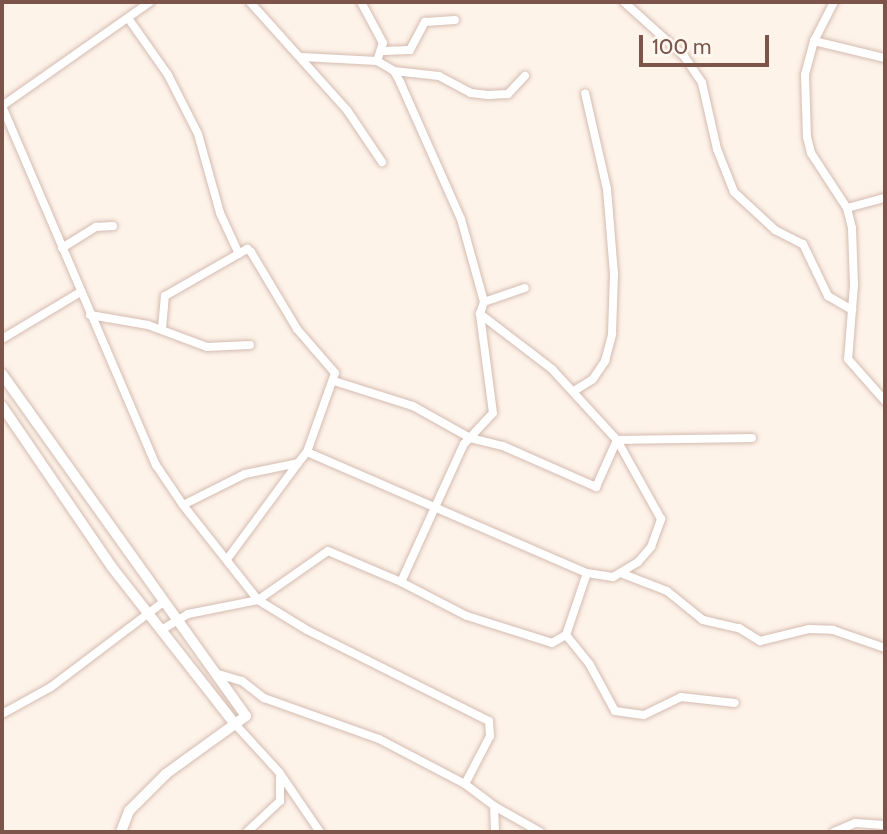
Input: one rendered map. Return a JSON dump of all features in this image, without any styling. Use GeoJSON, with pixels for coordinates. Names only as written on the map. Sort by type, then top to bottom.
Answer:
{"type":"FeatureCollection","features":[{"type":"Feature","properties":{"kind":"street"},"geometry":{"type":"LineString","coordinates":[[150,2],[2,106],[79,293],[156,465],[183,505],[228,558],[258,600],[319,636],[489,720],[490,736],[464,784]]}},
{"type":"Feature","properties":{"kind":"street"},"geometry":{"type":"LineString","coordinates":[[250,2],[347,110],[382,162]]}},
{"type":"Feature","properties":{"kind":"street"},"geometry":{"type":"LineString","coordinates":[[361,2],[383,51]]}},
{"type":"Feature","properties":{"kind":"street"},"geometry":{"type":"LineString","coordinates":[[624,2],[684,56],[702,83],[717,149],[733,192],[775,230],[803,244],[828,296],[852,310]]}},
{"type":"Feature","properties":{"kind":"street"},"geometry":{"type":"LineString","coordinates":[[834,2],[814,41],[805,75],[807,138],[811,153],[847,208],[854,239],[848,359],[885,401]]}},
{"type":"Feature","properties":{"kind":"street"},"geometry":{"type":"LineString","coordinates":[[128,18],[168,75],[198,134],[220,213],[239,254]]}},
{"type":"Feature","properties":{"kind":"street"},"geometry":{"type":"LineString","coordinates":[[383,51],[410,50],[425,22],[455,20]]}},
{"type":"Feature","properties":{"kind":"street"},"geometry":{"type":"LineString","coordinates":[[814,41],[885,58]]}},
{"type":"Feature","properties":{"kind":"street"},"geometry":{"type":"LineString","coordinates":[[377,61],[383,51]]}},
{"type":"Feature","properties":{"kind":"street"},"geometry":{"type":"LineString","coordinates":[[302,57],[377,61],[394,71],[439,76],[471,93],[488,95],[508,94],[525,76]]}},
{"type":"Feature","properties":{"kind":"street"},"geometry":{"type":"LineString","coordinates":[[394,71],[461,219],[484,302],[480,314],[495,404],[494,413],[470,438],[433,509],[401,582]]}},
{"type":"Feature","properties":{"kind":"street"},"geometry":{"type":"LineString","coordinates":[[574,391],[593,379],[606,361],[612,334],[614,274],[607,189],[585,93]]}},
{"type":"Feature","properties":{"kind":"street"},"geometry":{"type":"LineString","coordinates":[[847,208],[885,198]]}},
{"type":"Feature","properties":{"kind":"street"},"geometry":{"type":"LineString","coordinates":[[62,248],[96,227],[113,226]]}},
{"type":"Feature","properties":{"kind":"street"},"geometry":{"type":"LineString","coordinates":[[162,330],[165,296],[247,249],[257,259],[297,329],[333,366],[334,381],[307,452],[228,558]]}},
{"type":"Feature","properties":{"kind":"street"},"geometry":{"type":"LineString","coordinates":[[484,302],[525,288]]}},
{"type":"Feature","properties":{"kind":"street"},"geometry":{"type":"LineString","coordinates":[[2,339],[79,293]]}},
{"type":"Feature","properties":{"kind":"street"},"geometry":{"type":"LineString","coordinates":[[307,452],[433,509],[587,573],[605,578],[623,574],[651,547],[661,519],[617,440],[574,391],[527,347],[480,314]]}},
{"type":"Feature","properties":{"kind":"street"},"geometry":{"type":"LineString","coordinates":[[90,315],[162,330],[207,347],[250,345]]}},
{"type":"Feature","properties":{"kind":"street"},"geometry":{"type":"LineString","coordinates":[[2,374],[162,603],[246,716],[249,735]]}},
{"type":"Feature","properties":{"kind":"street"},"geometry":{"type":"LineString","coordinates":[[334,381],[413,406],[470,438],[503,446],[591,488],[601,482],[617,440]]}},
{"type":"Feature","properties":{"kind":"street"},"geometry":{"type":"LineString","coordinates":[[2,406],[111,566],[235,724],[249,735],[279,772],[320,832]]}},
{"type":"Feature","properties":{"kind":"street"},"geometry":{"type":"LineString","coordinates":[[617,440],[752,438]]}},
{"type":"Feature","properties":{"kind":"street"},"geometry":{"type":"LineString","coordinates":[[183,505],[245,474],[298,463]]}},
{"type":"Feature","properties":{"kind":"street"},"geometry":{"type":"LineString","coordinates":[[111,566],[125,549]]}},
{"type":"Feature","properties":{"kind":"street"},"geometry":{"type":"LineString","coordinates":[[163,629],[175,621],[237,600],[258,600],[328,551],[502,630],[552,643],[566,635],[587,573]]}},
{"type":"Feature","properties":{"kind":"street"},"geometry":{"type":"LineString","coordinates":[[623,574],[667,591],[703,620],[739,628],[760,641],[808,629],[833,630],[885,648]]}},
{"type":"Feature","properties":{"kind":"street"},"geometry":{"type":"LineString","coordinates":[[2,713],[51,687],[162,603]]}},
{"type":"Feature","properties":{"kind":"street"},"geometry":{"type":"LineString","coordinates":[[566,635],[590,666],[615,711],[644,715],[681,697],[734,703]]}},
{"type":"Feature","properties":{"kind":"street"},"geometry":{"type":"LineString","coordinates":[[213,672],[243,681],[264,698],[379,738],[464,784],[494,806],[540,832]]}},
{"type":"Feature","properties":{"kind":"street"},"geometry":{"type":"LineString","coordinates":[[121,832],[129,811],[166,774],[246,716]]}},
{"type":"Feature","properties":{"kind":"street"},"geometry":{"type":"LineString","coordinates":[[247,832],[283,796],[279,772]]}},
{"type":"Feature","properties":{"kind":"street"},"geometry":{"type":"LineString","coordinates":[[494,806],[495,832]]}},
{"type":"Feature","properties":{"kind":"street"},"geometry":{"type":"LineString","coordinates":[[834,832],[855,823],[885,825]]}}]}
